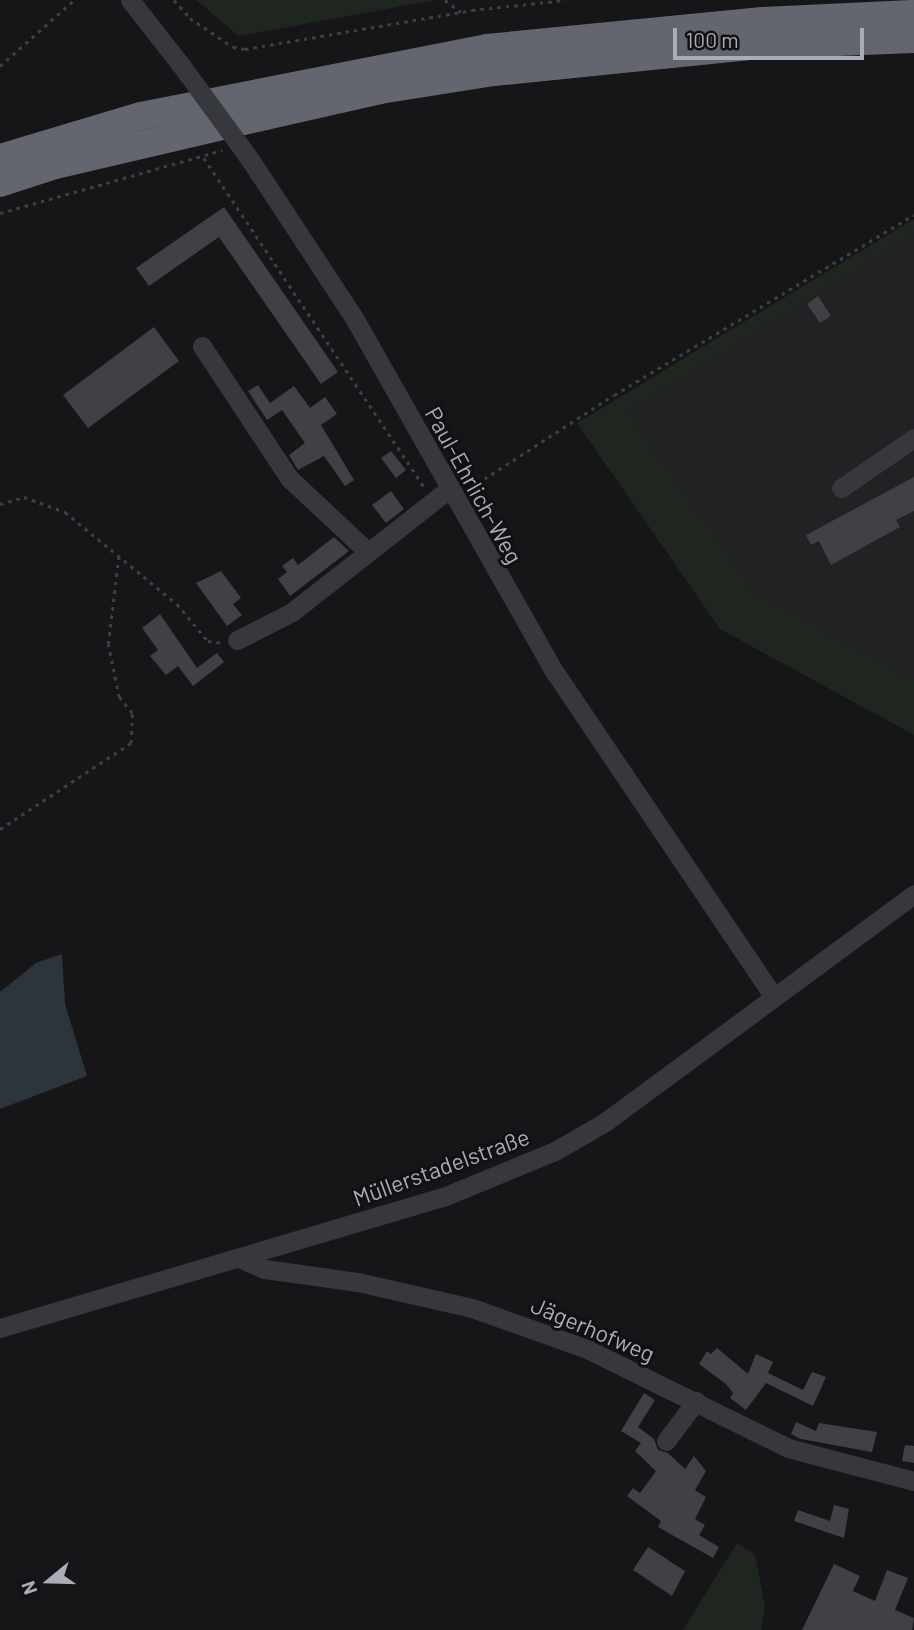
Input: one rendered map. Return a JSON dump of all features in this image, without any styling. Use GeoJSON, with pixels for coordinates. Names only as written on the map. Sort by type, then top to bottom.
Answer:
{"type":"FeatureCollection","features":[{"type":"Feature","properties":{"kind":"highway"},"geometry":{"type":"LineString","coordinates":[[0,158],[141,116],[487,48],[735,24],[914,15]]}},
{"type":"Feature","properties":{"kind":"highway"},"geometry":{"type":"LineString","coordinates":[[0,183],[55,165],[278,113],[494,72],[760,45],[914,39]]}},
{"type":"Feature","properties":{"kind":"street","name":"Paul-Ehrlich-Weg"},"geometry":{"type":"LineString","coordinates":[[130,0],[251,161],[353,316],[445,496],[554,671],[774,997]]}},
{"type":"Feature","properties":{"kind":"street"},"geometry":{"type":"LineString","coordinates":[[202,346],[289,478],[368,552]]}},
{"type":"Feature","properties":{"kind":"street"},"geometry":{"type":"LineString","coordinates":[[841,488],[914,438]]}},
{"type":"Feature","properties":{"kind":"street"},"geometry":{"type":"LineString","coordinates":[[237,640],[292,612],[445,496]]}},
{"type":"Feature","properties":{"kind":"street","name":"Müllerstadelstraße"},"geometry":{"type":"LineString","coordinates":[[0,1327],[241,1259],[448,1195],[555,1151],[604,1122],[914,894]]}},
{"type":"Feature","properties":{"kind":"street","name":"Jägerhofweg"},"geometry":{"type":"LineString","coordinates":[[241,1259],[265,1269],[358,1282],[472,1308],[587,1349],[788,1448],[914,1481]]}},
{"type":"Feature","properties":{"kind":"street"},"geometry":{"type":"LineString","coordinates":[[666,1441],[696,1401]]}},
{"type":"Feature","properties":{"kind":"path"},"geometry":{"type":"LineString","coordinates":[[0,66],[74,0]]}},
{"type":"Feature","properties":{"kind":"path"},"geometry":{"type":"LineString","coordinates":[[174,0],[190,18],[233,47],[244,49],[461,12],[565,0]]}},
{"type":"Feature","properties":{"kind":"path"},"geometry":{"type":"LineString","coordinates":[[445,0],[461,12]]}},
{"type":"Feature","properties":{"kind":"path"},"geometry":{"type":"LineString","coordinates":[[0,214],[204,158],[445,496],[914,215]]}},
{"type":"Feature","properties":{"kind":"path"},"geometry":{"type":"LineString","coordinates":[[0,505],[24,497],[65,512],[177,604],[208,641],[237,640]]}},
{"type":"Feature","properties":{"kind":"path"},"geometry":{"type":"LineString","coordinates":[[0,829],[131,743],[132,713],[119,697],[108,644],[119,554]]}},
{"type":"Feature","properties":{"kind":"shaded area"},"geometry":{"type":"Polygon","coordinates":[[[196,0],[436,0],[239,36],[196,0]]]}},
{"type":"Feature","properties":{"kind":"shaded area"},"geometry":{"type":"Polygon","coordinates":[[[914,219],[914,235],[629,412],[754,590],[914,680],[914,735],[720,629],[577,423],[914,219]]]}},
{"type":"Feature","properties":{"kind":"shaded area"},"geometry":{"type":"Polygon","coordinates":[[[914,235],[914,680],[754,590],[629,412],[914,235]]]}},
{"type":"Feature","properties":{"kind":"shaded area"},"geometry":{"type":"Polygon","coordinates":[[[62,954],[65,1004],[87,1076],[0,1109],[0,992],[36,963],[62,954]]]}},
{"type":"Feature","properties":{"kind":"shaded area"},"geometry":{"type":"Polygon","coordinates":[[[737,1543],[755,1554],[765,1607],[761,1630],[683,1630],[737,1543]]]}},
{"type":"Feature","properties":{"kind":"building"},"geometry":{"type":"Polygon","coordinates":[[[224,207],[338,372],[321,384],[219,237],[149,286],[136,268],[224,207]]]}},
{"type":"Feature","properties":{"kind":"building"},"geometry":{"type":"Polygon","coordinates":[[[818,296],[831,316],[820,323],[807,304],[818,296]]]}},
{"type":"Feature","properties":{"kind":"building"},"geometry":{"type":"Polygon","coordinates":[[[154,327],[179,361],[88,428],[63,395],[154,327]]]}},
{"type":"Feature","properties":{"kind":"building"},"geometry":{"type":"Polygon","coordinates":[[[258,385],[270,403],[294,386],[310,408],[325,397],[337,414],[321,425],[354,480],[345,486],[324,456],[298,470],[289,455],[305,443],[282,410],[267,420],[248,391],[258,385]]]}},
{"type":"Feature","properties":{"kind":"building"},"geometry":{"type":"Polygon","coordinates":[[[391,451],[406,470],[396,478],[381,458],[391,451]]]}},
{"type":"Feature","properties":{"kind":"building"},"geometry":{"type":"Polygon","coordinates":[[[914,477],[914,511],[896,520],[900,527],[831,565],[819,541],[811,545],[806,535],[914,477]]]}},
{"type":"Feature","properties":{"kind":"building"},"geometry":{"type":"Polygon","coordinates":[[[391,491],[404,509],[386,523],[372,505],[391,491]]]}},
{"type":"Feature","properties":{"kind":"building"},"geometry":{"type":"Polygon","coordinates":[[[334,537],[349,551],[290,596],[278,579],[287,572],[282,566],[293,558],[298,565],[334,537]]]}},
{"type":"Feature","properties":{"kind":"building"},"geometry":{"type":"Polygon","coordinates":[[[221,571],[241,598],[233,604],[242,615],[227,626],[196,583],[221,571]]]}},
{"type":"Feature","properties":{"kind":"building"},"geometry":{"type":"Polygon","coordinates":[[[160,614],[197,668],[217,653],[224,662],[193,686],[178,666],[166,675],[150,656],[158,650],[142,628],[160,614]]]}},
{"type":"Feature","properties":{"kind":"building"},"geometry":{"type":"Polygon","coordinates":[[[717,1348],[748,1374],[756,1354],[773,1362],[768,1373],[803,1390],[812,1372],[826,1377],[813,1406],[766,1383],[746,1410],[730,1398],[733,1393],[726,1384],[699,1364],[707,1351],[711,1354],[717,1348]]]}},
{"type":"Feature","properties":{"kind":"building"},"geometry":{"type":"Polygon","coordinates":[[[644,1393],[655,1400],[638,1427],[654,1439],[658,1450],[668,1453],[685,1469],[694,1456],[706,1471],[695,1490],[706,1497],[695,1519],[705,1525],[699,1535],[719,1547],[713,1558],[658,1527],[661,1521],[627,1496],[633,1488],[640,1493],[656,1471],[635,1451],[641,1443],[621,1431],[644,1393]]]}},
{"type":"Feature","properties":{"kind":"building"},"geometry":{"type":"Polygon","coordinates":[[[796,1422],[816,1431],[819,1423],[877,1432],[872,1452],[801,1439],[791,1434],[796,1422]]]}},
{"type":"Feature","properties":{"kind":"building"},"geometry":{"type":"Polygon","coordinates":[[[905,1445],[914,1446],[914,1463],[902,1461],[905,1445]]]}},
{"type":"Feature","properties":{"kind":"building"},"geometry":{"type":"Polygon","coordinates":[[[834,1505],[849,1509],[844,1538],[794,1521],[798,1510],[830,1521],[834,1505]]]}},
{"type":"Feature","properties":{"kind":"building"},"geometry":{"type":"Polygon","coordinates":[[[648,1547],[685,1571],[672,1596],[633,1570],[648,1547]]]}},
{"type":"Feature","properties":{"kind":"building"},"geometry":{"type":"Polygon","coordinates":[[[834,1564],[860,1576],[853,1591],[875,1601],[887,1570],[908,1578],[895,1610],[914,1618],[912,1630],[802,1630],[834,1564]]]}}]}
